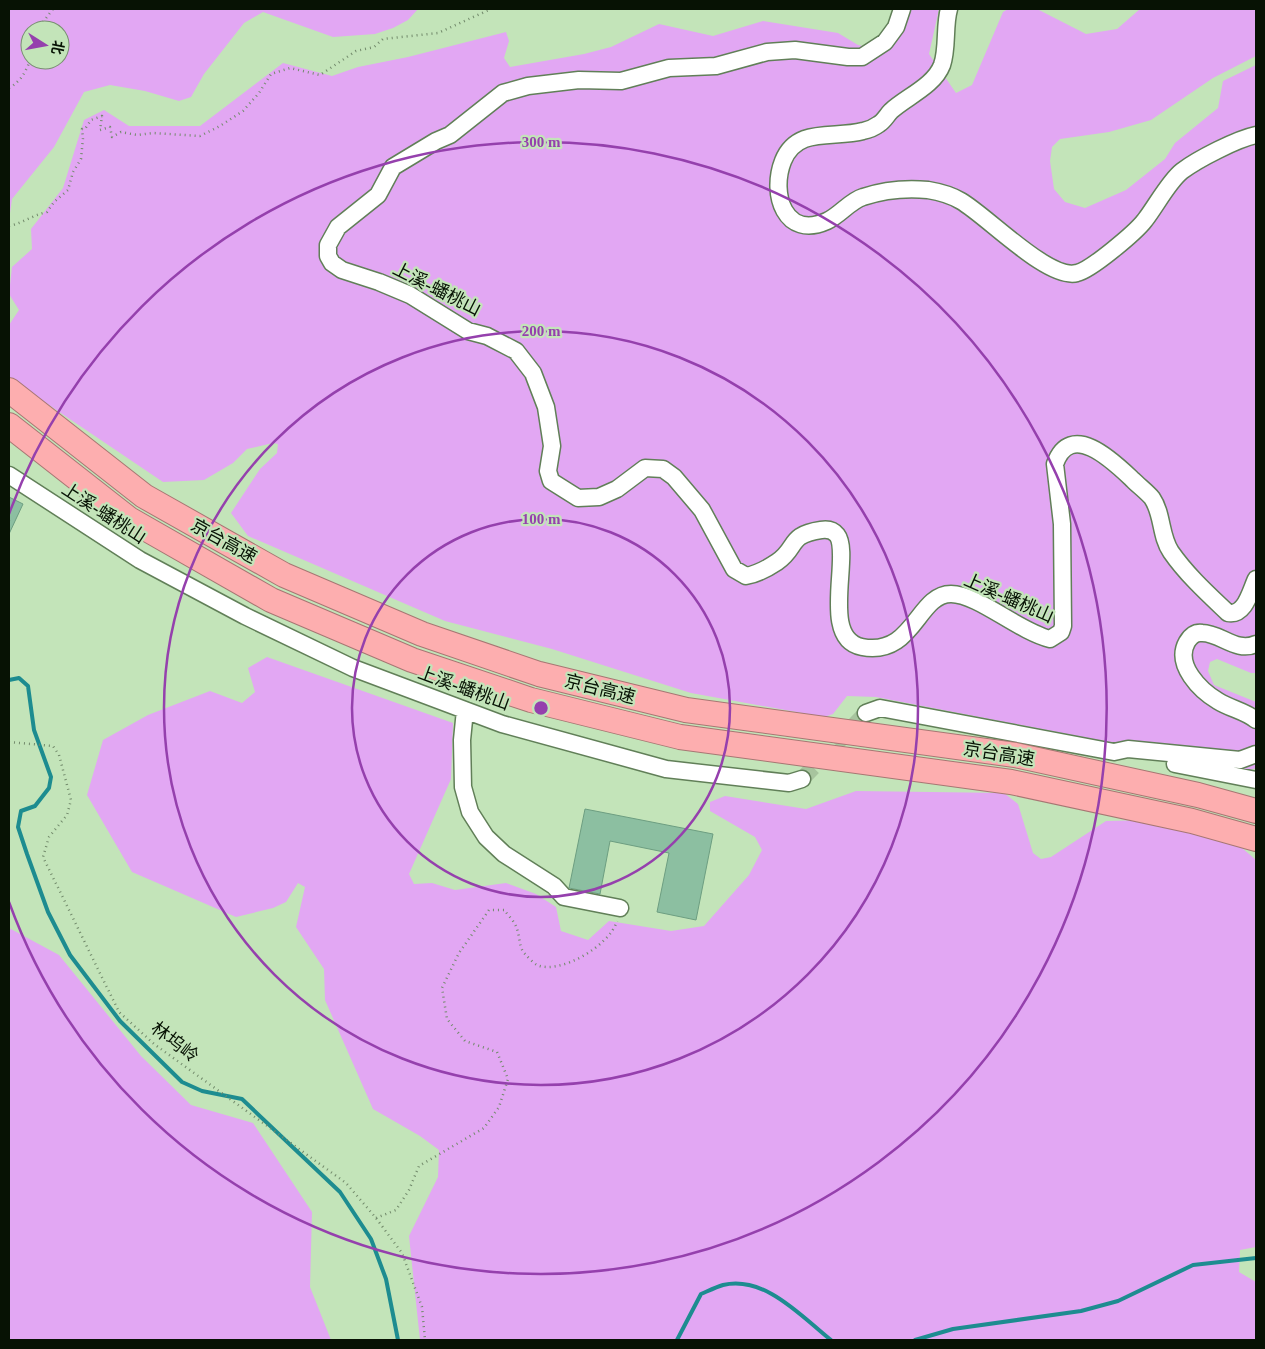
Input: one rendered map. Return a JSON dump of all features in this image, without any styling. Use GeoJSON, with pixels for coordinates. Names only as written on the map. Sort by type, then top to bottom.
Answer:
{"type":"FeatureCollection","features":[{"type":"Feature","properties":{"kind":"highway","name":"京台高速"},"geometry":{"type":"LineString","coordinates":[[9,390],[144,496],[284,575],[422,634],[530,671],[686,710],[1016,755],[1198,795],[1256,811]]}},
{"type":"Feature","properties":{"kind":"highway","name":"京台高速"},"geometry":{"type":"LineString","coordinates":[[9,425],[129,519],[271,600],[412,660],[531,700],[680,737],[1011,782],[1192,821],[1256,839]]}},
{"type":"Feature","properties":{"kind":"street","name":"上溪-蟠桃山"},"geometry":{"type":"LineString","coordinates":[[902,9],[896,27],[886,42],[862,57],[795,50],[767,52],[716,66],[669,68],[621,81],[579,80],[528,86],[503,93],[450,135],[436,141],[393,167],[378,195],[338,227],[328,245],[328,256],[332,263],[342,270],[379,282],[410,296],[468,330],[487,336],[516,350],[533,373],[546,407],[552,446],[548,471],[551,481],[578,498],[598,497],[618,488],[645,468],[663,469],[674,477],[702,510],[734,569],[746,576],[754,574],[778,561],[796,539],[806,532],[825,529],[834,532],[840,538],[842,547],[838,589],[840,619],[850,640],[860,647],[890,645],[903,637],[940,596],[949,594],[960,595],[974,600],[1026,631],[1050,639],[1056,637],[1063,626],[1062,524],[1055,464],[1058,455],[1069,447],[1081,445],[1103,452],[1152,498],[1170,550],[1188,574],[1228,613],[1233,614],[1243,608],[1256,579]]}},
{"type":"Feature","properties":{"kind":"street"},"geometry":{"type":"LineString","coordinates":[[949,9],[942,64],[935,77],[890,112],[879,124],[862,132],[816,135],[796,143],[783,160],[778,183],[781,208],[793,222],[807,225],[826,221],[861,197],[909,188],[939,192],[961,201],[980,214],[1032,256],[1063,274],[1076,274],[1090,268],[1143,223],[1181,172],[1244,138],[1256,135]]}},
{"type":"Feature","properties":{"kind":"street","name":"上溪-蟠桃山"},"geometry":{"type":"LineString","coordinates":[[9,475],[140,560],[245,616],[353,668],[502,724],[666,768],[788,782],[802,780]]}},
{"type":"Feature","properties":{"kind":"street"},"geometry":{"type":"LineString","coordinates":[[1256,644],[1234,645],[1199,632],[1191,636],[1184,651],[1187,670],[1206,692],[1219,702],[1256,720]]}},
{"type":"Feature","properties":{"kind":"street"},"geometry":{"type":"LineString","coordinates":[[866,713],[880,708],[1256,780]]}},
{"type":"Feature","properties":{"kind":"street"},"geometry":{"type":"LineString","coordinates":[[465,710],[462,740],[463,788],[470,812],[486,837],[504,854],[554,886],[564,898],[620,908]]}},
{"type":"Feature","properties":{"kind":"street"},"geometry":{"type":"LineString","coordinates":[[1114,752],[1128,749],[1248,760],[1256,754]]}},
{"type":"Feature","properties":{"kind":"path"},"geometry":{"type":"LineString","coordinates":[[45,20],[53,9]]}},
{"type":"Feature","properties":{"kind":"path"},"geometry":{"type":"LineString","coordinates":[[9,226],[22,224],[34,215],[47,212],[54,202],[68,190],[73,172],[82,159],[84,138],[82,129],[85,129],[91,120],[102,116],[100,130],[110,127],[112,137],[121,132],[137,135],[154,133],[200,136],[220,126],[242,111],[259,94],[271,74],[290,68],[320,75],[356,51],[374,46],[383,39],[438,33],[491,9]]}},
{"type":"Feature","properties":{"kind":"path"},"geometry":{"type":"LineString","coordinates":[[9,88],[17,84],[27,70]]}},
{"type":"Feature","properties":{"kind":"path","name":"林坞岭"},"geometry":{"type":"LineString","coordinates":[[9,742],[53,746],[59,755],[71,800],[67,815],[50,837],[43,857],[119,1012],[154,1044],[346,1183],[376,1218],[402,1253],[422,1307],[425,1340]]}},
{"type":"Feature","properties":{"kind":"path"},"geometry":{"type":"LineString","coordinates":[[376,1218],[396,1210],[409,1190],[419,1166],[484,1128],[499,1107],[508,1079],[497,1052],[465,1041],[447,1019],[442,988],[459,953],[489,910],[504,910],[517,927],[522,952],[537,965],[561,966],[578,959],[599,944],[615,927],[620,908]]}},
{"type":"Feature","properties":{"kind":"shaded area"},"geometry":{"type":"Polygon","coordinates":[[[9,9],[418,9],[408,20],[393,28],[375,34],[333,37],[263,12],[244,23],[204,74],[191,97],[179,101],[145,91],[110,85],[84,92],[54,147],[12,199],[9,220],[9,9]]]}},
{"type":"Feature","properties":{"kind":"shaded area"},"geometry":{"type":"Polygon","coordinates":[[[909,9],[939,9],[929,54],[956,93],[972,85],[1003,12],[1008,9],[1037,9],[1086,34],[1117,29],[1140,9],[1256,9],[1256,56],[1213,78],[1151,120],[1109,132],[1060,139],[1052,147],[1050,161],[1054,189],[1065,202],[1085,208],[1126,190],[1165,159],[1175,143],[1218,108],[1223,81],[1256,65],[1256,673],[1251,673],[1217,659],[1210,662],[1208,671],[1214,685],[1256,702],[1256,768],[1237,774],[1124,745],[876,697],[847,696],[833,714],[824,717],[691,693],[552,649],[445,621],[248,536],[231,513],[260,469],[277,453],[278,444],[273,443],[247,449],[233,463],[204,480],[163,482],[9,378],[9,325],[19,310],[9,294],[12,267],[32,249],[31,229],[63,188],[84,120],[104,110],[129,126],[200,126],[283,63],[332,76],[358,67],[408,57],[506,32],[509,41],[504,58],[510,67],[584,54],[611,47],[659,24],[713,36],[763,21],[838,33],[858,45],[868,47],[891,45],[906,27],[909,9]]]}},
{"type":"Feature","properties":{"kind":"shaded area"},"geometry":{"type":"Polygon","coordinates":[[[267,657],[453,723],[451,779],[409,874],[414,884],[432,883],[455,890],[506,883],[536,894],[556,907],[561,931],[588,940],[609,921],[671,931],[704,926],[749,875],[762,850],[755,837],[710,811],[710,802],[725,796],[806,809],[856,791],[1004,793],[1018,804],[1033,853],[1041,859],[1051,857],[1106,821],[1153,820],[1235,842],[1256,860],[1256,1247],[1240,1250],[1239,1272],[1256,1282],[1256,1340],[420,1340],[409,1236],[438,1177],[439,1150],[420,1136],[373,1109],[325,1000],[324,969],[296,927],[305,887],[298,883],[286,902],[273,908],[236,917],[132,872],[87,795],[103,740],[148,715],[210,691],[242,703],[255,692],[248,668],[267,657]]]}},
{"type":"Feature","properties":{"kind":"shaded area"},"geometry":{"type":"Polygon","coordinates":[[[9,928],[59,955],[141,1056],[191,1105],[253,1123],[312,1212],[310,1287],[331,1340],[9,1340],[9,928]]]}},
{"type":"Feature","properties":{"kind":"building"},"geometry":{"type":"Polygon","coordinates":[[[9,497],[23,504],[9,534],[9,497]]]}},
{"type":"Feature","properties":{"kind":"building"},"geometry":{"type":"Polygon","coordinates":[[[585,809],[713,834],[696,920],[657,912],[669,853],[610,841],[600,894],[569,888],[585,809]]]}},
{"type":"Feature","properties":{"kind":"waterway"},"geometry":{"type":"LineString","coordinates":[[9,680],[19,678],[28,686],[34,730],[51,777],[49,788],[35,806],[21,811],[18,827],[48,912],[70,955],[120,1021],[182,1082],[202,1091],[242,1099],[340,1192],[371,1239],[386,1279],[398,1340]]}},
{"type":"Feature","properties":{"kind":"waterway"},"geometry":{"type":"LineString","coordinates":[[915,1340],[953,1329],[1081,1311],[1118,1301],[1193,1265],[1256,1258]]}},
{"type":"Feature","properties":{"kind":"waterway"},"geometry":{"type":"LineString","coordinates":[[677,1340],[701,1294],[723,1285],[739,1284],[754,1286],[782,1300],[831,1340]]}},
{"type":"Feature","properties":{"kind":"tunnel"},"geometry":{"type":"LineString","coordinates":[[802,779],[866,713]]}}]}
